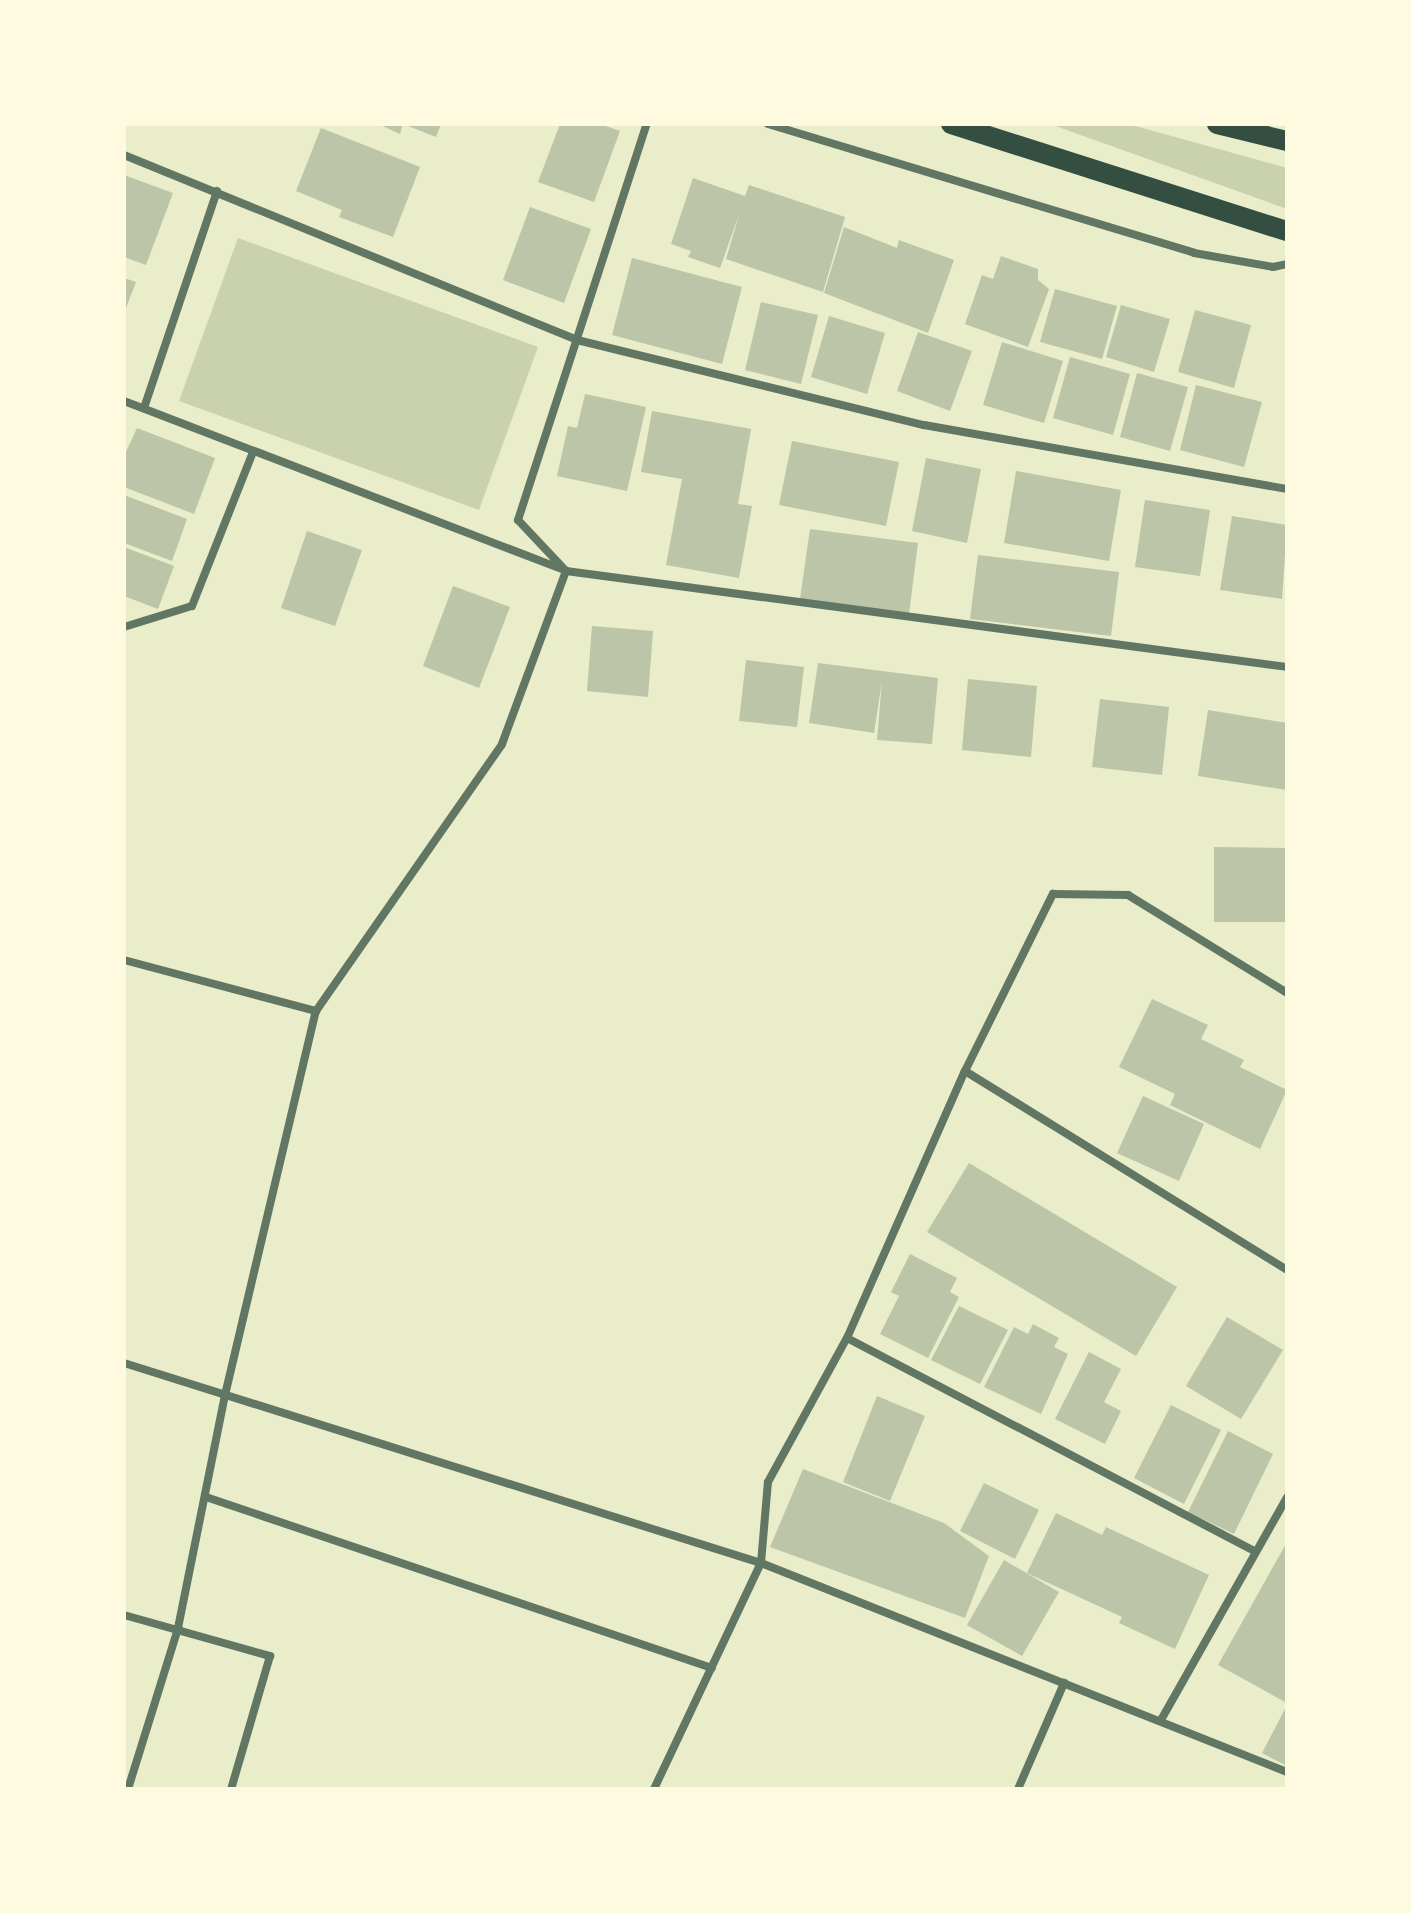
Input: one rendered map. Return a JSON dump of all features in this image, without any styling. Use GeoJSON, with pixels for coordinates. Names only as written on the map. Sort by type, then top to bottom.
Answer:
{"type":"FeatureCollection","features":[{"type":"Feature","properties":{"kind":"main road"},"geometry":{"type":"LineString","coordinates":[[951,124],[1287,231]]}},
{"type":"Feature","properties":{"kind":"main road"},"geometry":{"type":"LineString","coordinates":[[1217,124],[1287,141]]}},
{"type":"Feature","properties":{"kind":"street"},"geometry":{"type":"LineString","coordinates":[[566,571],[518,520],[647,124]]}},
{"type":"Feature","properties":{"kind":"street"},"geometry":{"type":"LineString","coordinates":[[768,124],[1194,253],[1273,267],[1287,264]]}},
{"type":"Feature","properties":{"kind":"street"},"geometry":{"type":"LineString","coordinates":[[124,155],[577,340],[924,425],[1287,489]]}},
{"type":"Feature","properties":{"kind":"street"},"geometry":{"type":"LineString","coordinates":[[144,408],[217,191]]}},
{"type":"Feature","properties":{"kind":"street"},"geometry":{"type":"LineString","coordinates":[[124,401],[566,571],[1287,667]]}},
{"type":"Feature","properties":{"kind":"street"},"geometry":{"type":"LineString","coordinates":[[124,627],[192,606],[253,452]]}},
{"type":"Feature","properties":{"kind":"street"},"geometry":{"type":"LineString","coordinates":[[128,1789],[178,1628],[225,1395],[316,1011],[502,744],[566,571]]}},
{"type":"Feature","properties":{"kind":"street"},"geometry":{"type":"LineString","coordinates":[[654,1789],[761,1563],[768,1482],[847,1338],[965,1071],[1053,894],[1128,895],[1287,993]]}},
{"type":"Feature","properties":{"kind":"street"},"geometry":{"type":"LineString","coordinates":[[124,960],[316,1011]]}},
{"type":"Feature","properties":{"kind":"street"},"geometry":{"type":"LineString","coordinates":[[965,1071],[1287,1270]]}},
{"type":"Feature","properties":{"kind":"street"},"geometry":{"type":"LineString","coordinates":[[847,1338],[1253,1550]]}},
{"type":"Feature","properties":{"kind":"street"},"geometry":{"type":"LineString","coordinates":[[124,1363],[761,1563],[1287,1772]]}},
{"type":"Feature","properties":{"kind":"street"},"geometry":{"type":"LineString","coordinates":[[206,1497],[712,1668]]}},
{"type":"Feature","properties":{"kind":"street"},"geometry":{"type":"LineString","coordinates":[[1161,1720],[1253,1550],[1287,1497]]}},
{"type":"Feature","properties":{"kind":"street"},"geometry":{"type":"LineString","coordinates":[[124,1615],[270,1656],[231,1789]]}},
{"type":"Feature","properties":{"kind":"street"},"geometry":{"type":"LineString","coordinates":[[1018,1789],[1064,1683]]}},
{"type":"Feature","properties":{"kind":"green space"},"geometry":{"type":"Polygon","coordinates":[[[1050,124],[1128,124],[1287,168],[1287,209],[1050,124]]]}},
{"type":"Feature","properties":{"kind":"green space"},"geometry":{"type":"Polygon","coordinates":[[[238,238],[538,347],[479,510],[179,401],[238,238]]]}},
{"type":"Feature","properties":{"kind":"building"},"geometry":{"type":"Polygon","coordinates":[[[378,124],[403,124],[400,134],[378,124]]]}},
{"type":"Feature","properties":{"kind":"building"},"geometry":{"type":"Polygon","coordinates":[[[403,124],[441,124],[436,137],[403,124]]]}},
{"type":"Feature","properties":{"kind":"building"},"geometry":{"type":"Polygon","coordinates":[[[560,124],[600,124],[620,131],[594,202],[538,182],[560,124]]]}},
{"type":"Feature","properties":{"kind":"building"},"geometry":{"type":"Polygon","coordinates":[[[321,128],[420,167],[393,237],[339,217],[342,210],[296,191],[321,128]]]}},
{"type":"Feature","properties":{"kind":"building"},"geometry":{"type":"Polygon","coordinates":[[[124,175],[173,193],[146,265],[124,257],[124,175]]]}},
{"type":"Feature","properties":{"kind":"building"},"geometry":{"type":"Polygon","coordinates":[[[693,178],[745,196],[749,185],[845,217],[823,292],[726,259],[740,212],[720,268],[688,257],[691,251],[671,244],[693,178]]]}},
{"type":"Feature","properties":{"kind":"building"},"geometry":{"type":"Polygon","coordinates":[[[530,207],[591,229],[564,303],[503,280],[530,207]]]}},
{"type":"Feature","properties":{"kind":"building"},"geometry":{"type":"Polygon","coordinates":[[[844,227],[897,248],[899,240],[954,260],[928,333],[824,293],[844,227]]]}},
{"type":"Feature","properties":{"kind":"building"},"geometry":{"type":"Polygon","coordinates":[[[1001,256],[1038,269],[1038,280],[1049,289],[1028,347],[965,324],[982,275],[993,279],[1001,256]]]}},
{"type":"Feature","properties":{"kind":"building"},"geometry":{"type":"Polygon","coordinates":[[[632,258],[742,287],[722,364],[612,335],[632,258]]]}},
{"type":"Feature","properties":{"kind":"building"},"geometry":{"type":"Polygon","coordinates":[[[124,278],[136,282],[124,313],[124,278]]]}},
{"type":"Feature","properties":{"kind":"building"},"geometry":{"type":"Polygon","coordinates":[[[1055,289],[1117,306],[1102,359],[1040,342],[1055,289]]]}},
{"type":"Feature","properties":{"kind":"building"},"geometry":{"type":"Polygon","coordinates":[[[761,302],[818,315],[801,384],[745,370],[761,302]]]}},
{"type":"Feature","properties":{"kind":"building"},"geometry":{"type":"Polygon","coordinates":[[[1121,305],[1170,319],[1154,372],[1106,357],[1121,305]]]}},
{"type":"Feature","properties":{"kind":"building"},"geometry":{"type":"Polygon","coordinates":[[[1195,310],[1251,325],[1234,388],[1178,372],[1195,310]]]}},
{"type":"Feature","properties":{"kind":"building"},"geometry":{"type":"Polygon","coordinates":[[[829,316],[885,333],[867,394],[811,377],[829,316]]]}},
{"type":"Feature","properties":{"kind":"building"},"geometry":{"type":"Polygon","coordinates":[[[918,332],[972,351],[950,411],[897,391],[918,332]]]}},
{"type":"Feature","properties":{"kind":"building"},"geometry":{"type":"Polygon","coordinates":[[[1002,342],[1063,361],[1044,423],[983,405],[1002,342]]]}},
{"type":"Feature","properties":{"kind":"building"},"geometry":{"type":"Polygon","coordinates":[[[1070,357],[1130,374],[1113,435],[1053,418],[1070,357]]]}},
{"type":"Feature","properties":{"kind":"building"},"geometry":{"type":"Polygon","coordinates":[[[1137,373],[1188,387],[1170,451],[1120,437],[1137,373]]]}},
{"type":"Feature","properties":{"kind":"building"},"geometry":{"type":"Polygon","coordinates":[[[1196,385],[1262,402],[1244,467],[1180,450],[1196,385]]]}},
{"type":"Feature","properties":{"kind":"building"},"geometry":{"type":"Polygon","coordinates":[[[585,394],[646,407],[627,491],[557,476],[568,426],[577,428],[585,394]]]}},
{"type":"Feature","properties":{"kind":"building"},"geometry":{"type":"Polygon","coordinates":[[[652,411],[751,429],[738,504],[752,506],[739,578],[666,565],[682,479],[641,472],[652,411]]]}},
{"type":"Feature","properties":{"kind":"building"},"geometry":{"type":"Polygon","coordinates":[[[137,428],[215,458],[194,514],[124,487],[124,456],[137,428]]]}},
{"type":"Feature","properties":{"kind":"building"},"geometry":{"type":"Polygon","coordinates":[[[792,441],[899,462],[886,526],[779,505],[792,441]]]}},
{"type":"Feature","properties":{"kind":"building"},"geometry":{"type":"Polygon","coordinates":[[[926,458],[981,469],[967,543],[912,531],[926,458]]]}},
{"type":"Feature","properties":{"kind":"building"},"geometry":{"type":"Polygon","coordinates":[[[1016,471],[1121,490],[1109,561],[1004,543],[1016,471]]]}},
{"type":"Feature","properties":{"kind":"building"},"geometry":{"type":"Polygon","coordinates":[[[124,495],[187,519],[172,561],[124,543],[124,495]]]}},
{"type":"Feature","properties":{"kind":"building"},"geometry":{"type":"Polygon","coordinates":[[[1145,500],[1210,510],[1200,576],[1135,567],[1145,500]]]}},
{"type":"Feature","properties":{"kind":"building"},"geometry":{"type":"Polygon","coordinates":[[[1232,516],[1287,525],[1282,599],[1220,590],[1232,516]]]}},
{"type":"Feature","properties":{"kind":"building"},"geometry":{"type":"Polygon","coordinates":[[[810,529],[918,543],[909,614],[800,599],[810,529]]]}},
{"type":"Feature","properties":{"kind":"building"},"geometry":{"type":"Polygon","coordinates":[[[307,531],[362,550],[335,626],[281,608],[307,531]]]}},
{"type":"Feature","properties":{"kind":"building"},"geometry":{"type":"Polygon","coordinates":[[[124,547],[174,566],[158,609],[124,596],[124,547]]]}},
{"type":"Feature","properties":{"kind":"building"},"geometry":{"type":"Polygon","coordinates":[[[978,555],[1119,572],[1111,636],[970,619],[978,555]]]}},
{"type":"Feature","properties":{"kind":"building"},"geometry":{"type":"Polygon","coordinates":[[[453,586],[510,607],[479,688],[423,666],[453,586]]]}},
{"type":"Feature","properties":{"kind":"building"},"geometry":{"type":"Polygon","coordinates":[[[592,626],[653,631],[648,697],[587,691],[592,626]]]}},
{"type":"Feature","properties":{"kind":"building"},"geometry":{"type":"Polygon","coordinates":[[[746,660],[804,667],[797,727],[739,721],[746,660]]]}},
{"type":"Feature","properties":{"kind":"building"},"geometry":{"type":"Polygon","coordinates":[[[818,663],[938,678],[932,744],[877,740],[882,681],[874,733],[809,723],[818,663]]]}},
{"type":"Feature","properties":{"kind":"building"},"geometry":{"type":"Polygon","coordinates":[[[968,679],[1037,686],[1031,757],[962,750],[968,679]]]}},
{"type":"Feature","properties":{"kind":"building"},"geometry":{"type":"Polygon","coordinates":[[[1100,699],[1169,707],[1162,775],[1092,767],[1100,699]]]}},
{"type":"Feature","properties":{"kind":"building"},"geometry":{"type":"Polygon","coordinates":[[[1208,710],[1287,723],[1287,790],[1198,776],[1208,710]]]}},
{"type":"Feature","properties":{"kind":"building"},"geometry":{"type":"Polygon","coordinates":[[[1214,847],[1287,848],[1287,922],[1214,922],[1214,847]]]}},
{"type":"Feature","properties":{"kind":"building"},"geometry":{"type":"Polygon","coordinates":[[[1152,999],[1208,1025],[1201,1039],[1244,1060],[1240,1067],[1287,1090],[1260,1149],[1170,1105],[1175,1094],[1119,1067],[1152,999]]]}},
{"type":"Feature","properties":{"kind":"building"},"geometry":{"type":"Polygon","coordinates":[[[1143,1096],[1204,1124],[1179,1181],[1117,1153],[1143,1096]]]}},
{"type":"Feature","properties":{"kind":"building"},"geometry":{"type":"Polygon","coordinates":[[[969,1163],[1177,1287],[1136,1356],[927,1232],[969,1163]]]}},
{"type":"Feature","properties":{"kind":"building"},"geometry":{"type":"Polygon","coordinates":[[[910,1254],[957,1278],[950,1292],[959,1297],[928,1358],[880,1334],[899,1296],[891,1292],[910,1254]]]}},
{"type":"Feature","properties":{"kind":"building"},"geometry":{"type":"Polygon","coordinates":[[[959,1306],[1008,1330],[980,1384],[931,1360],[959,1306]]]}},
{"type":"Feature","properties":{"kind":"building"},"geometry":{"type":"Polygon","coordinates":[[[1227,1317],[1283,1350],[1241,1419],[1186,1386],[1227,1317]]]}},
{"type":"Feature","properties":{"kind":"building"},"geometry":{"type":"Polygon","coordinates":[[[1033,1324],[1059,1338],[1054,1347],[1068,1354],[1041,1414],[984,1387],[1014,1327],[1028,1334],[1033,1324]]]}},
{"type":"Feature","properties":{"kind":"building"},"geometry":{"type":"Polygon","coordinates":[[[1089,1352],[1121,1369],[1104,1402],[1121,1411],[1105,1444],[1055,1419],[1089,1352]]]}},
{"type":"Feature","properties":{"kind":"building"},"geometry":{"type":"Polygon","coordinates":[[[877,1396],[925,1416],[890,1501],[843,1482],[877,1396]]]}},
{"type":"Feature","properties":{"kind":"building"},"geometry":{"type":"Polygon","coordinates":[[[1171,1405],[1221,1430],[1184,1504],[1134,1478],[1171,1405]]]}},
{"type":"Feature","properties":{"kind":"building"},"geometry":{"type":"Polygon","coordinates":[[[1228,1431],[1273,1454],[1234,1534],[1188,1512],[1228,1431]]]}},
{"type":"Feature","properties":{"kind":"building"},"geometry":{"type":"Polygon","coordinates":[[[803,1469],[944,1523],[989,1556],[965,1618],[770,1547],[803,1469]]]}},
{"type":"Feature","properties":{"kind":"building"},"geometry":{"type":"Polygon","coordinates":[[[984,1483],[1039,1510],[1015,1559],[960,1531],[984,1483]]]}},
{"type":"Feature","properties":{"kind":"building"},"geometry":{"type":"Polygon","coordinates":[[[1056,1513],[1102,1535],[1106,1527],[1209,1575],[1175,1649],[1119,1623],[1122,1617],[1027,1573],[1056,1513]]]}},
{"type":"Feature","properties":{"kind":"building"},"geometry":{"type":"Polygon","coordinates":[[[1287,1542],[1287,1698],[1285,1702],[1218,1665],[1287,1542]]]}},
{"type":"Feature","properties":{"kind":"building"},"geometry":{"type":"Polygon","coordinates":[[[1004,1560],[1059,1592],[1022,1656],[967,1625],[1004,1560]]]}},
{"type":"Feature","properties":{"kind":"building"},"geometry":{"type":"Polygon","coordinates":[[[1287,1705],[1287,1766],[1262,1753],[1287,1705]]]}}]}
